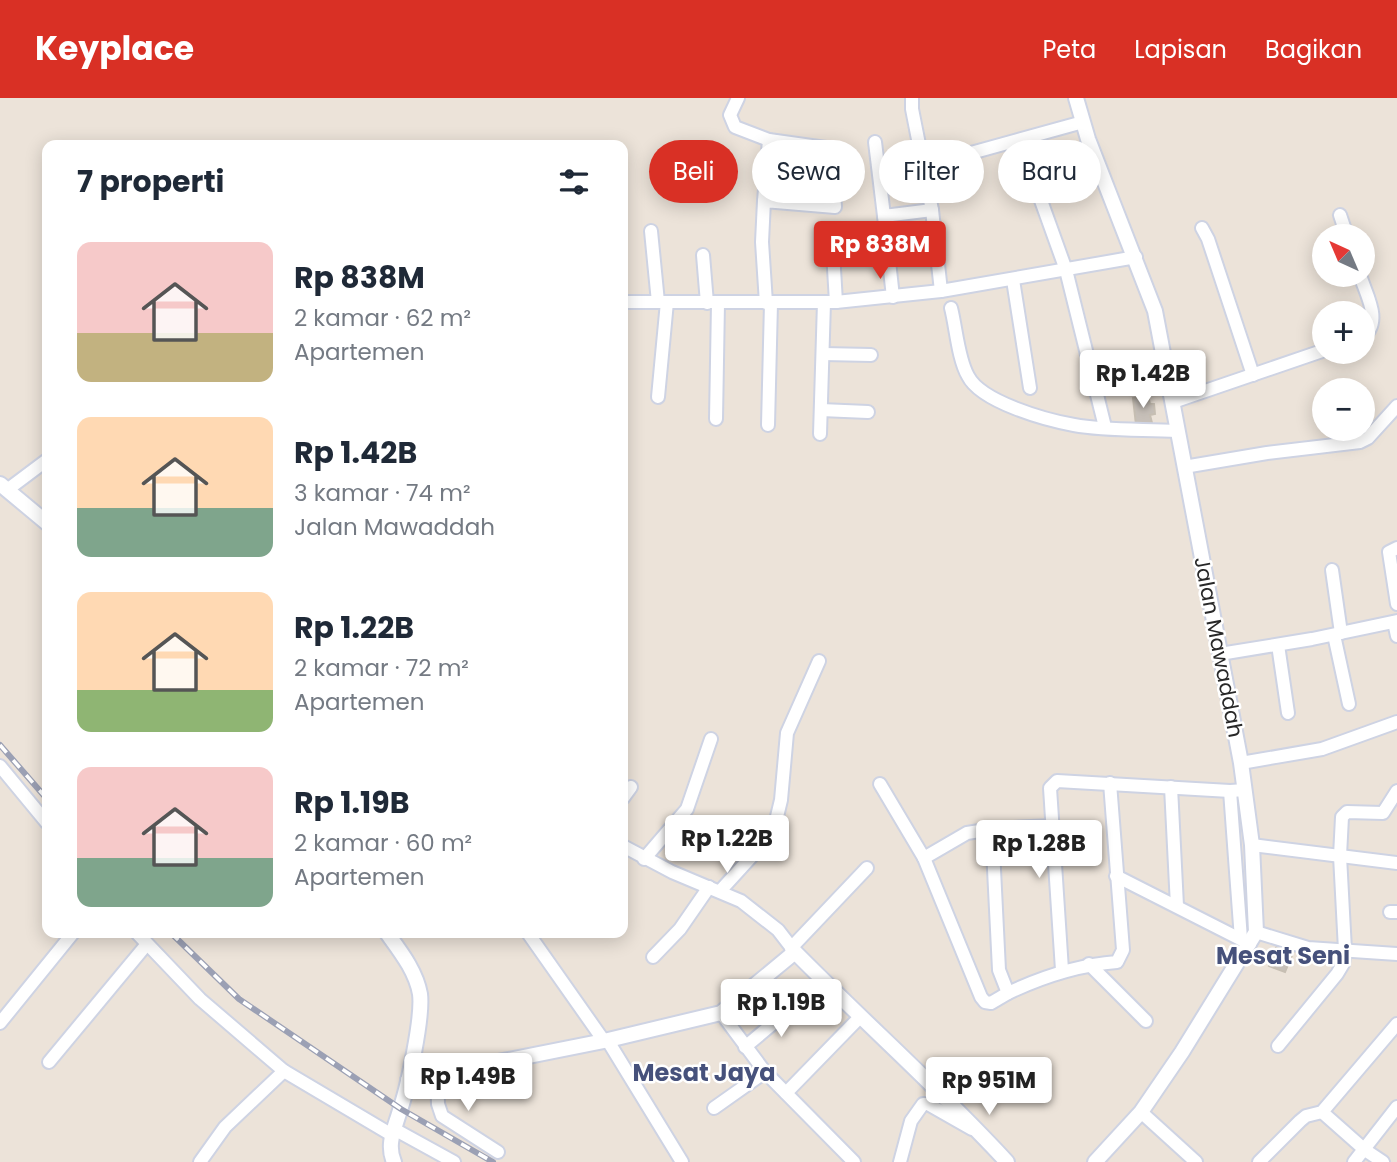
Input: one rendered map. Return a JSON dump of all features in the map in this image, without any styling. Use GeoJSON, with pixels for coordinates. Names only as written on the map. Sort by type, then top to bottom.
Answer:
{"type":"FeatureCollection","features":[{"type":"Feature","properties":{"kind":"street"},"geometry":{"type":"LineString","coordinates":[[738,98],[730,116],[732,123],[769,140]]}},
{"type":"Feature","properties":{"kind":"street"},"geometry":{"type":"LineString","coordinates":[[912,98],[919,140]]}},
{"type":"Feature","properties":{"kind":"street","name":"Jalan Mawaddah"},"geometry":{"type":"LineString","coordinates":[[1076,98],[1155,311],[1241,763],[1237,790],[1252,845],[1249,938]]}},
{"type":"Feature","properties":{"kind":"street"},"geometry":{"type":"LineString","coordinates":[[984,149],[1083,122]]}},
{"type":"Feature","properties":{"kind":"street"},"geometry":{"type":"LineString","coordinates":[[875,142],[893,297]]}},
{"type":"Feature","properties":{"kind":"street"},"geometry":{"type":"LineString","coordinates":[[764,203],[762,242],[769,303],[768,425]]}},
{"type":"Feature","properties":{"kind":"street"},"geometry":{"type":"LineString","coordinates":[[783,203],[831,208],[836,203]]}},
{"type":"Feature","properties":{"kind":"street"},"geometry":{"type":"LineString","coordinates":[[931,203],[941,291]]}},
{"type":"Feature","properties":{"kind":"street"},"geometry":{"type":"LineString","coordinates":[[1042,203],[1066,270],[1105,427]]}},
{"type":"Feature","properties":{"kind":"street"},"geometry":{"type":"LineString","coordinates":[[884,216],[932,210]]}},
{"type":"Feature","properties":{"kind":"street"},"geometry":{"type":"LineString","coordinates":[[1340,215],[1343,224]]}},
{"type":"Feature","properties":{"kind":"street"},"geometry":{"type":"LineString","coordinates":[[1202,228],[1253,375]]}},
{"type":"Feature","properties":{"kind":"street"},"geometry":{"type":"LineString","coordinates":[[651,231],[662,302],[657,397]]}},
{"type":"Feature","properties":{"kind":"street"},"geometry":{"type":"LineString","coordinates":[[820,435],[823,354],[833,252]]}},
{"type":"Feature","properties":{"kind":"street"},"geometry":{"type":"LineString","coordinates":[[703,255],[713,303],[716,419]]}},
{"type":"Feature","properties":{"kind":"street"},"geometry":{"type":"LineString","coordinates":[[628,302],[830,302],[893,297],[1013,280],[1136,257]]}},
{"type":"Feature","properties":{"kind":"street"},"geometry":{"type":"LineString","coordinates":[[1013,280],[1030,388]]}},
{"type":"Feature","properties":{"kind":"street"},"geometry":{"type":"LineString","coordinates":[[951,308],[966,374],[980,391],[1028,412],[1074,425],[1177,431]]}},
{"type":"Feature","properties":{"kind":"street"},"geometry":{"type":"LineString","coordinates":[[823,354],[871,355]]}},
{"type":"Feature","properties":{"kind":"street"},"geometry":{"type":"LineString","coordinates":[[1173,402],[1312,355]]}},
{"type":"Feature","properties":{"kind":"street"},"geometry":{"type":"LineString","coordinates":[[1184,467],[1360,442],[1368,438],[1397,406]]}},
{"type":"Feature","properties":{"kind":"street"},"geometry":{"type":"LineString","coordinates":[[821,410],[868,412]]}},
{"type":"Feature","properties":{"kind":"street"},"geometry":{"type":"LineString","coordinates":[[42,463],[4,487],[42,519]]}},
{"type":"Feature","properties":{"kind":"street"},"geometry":{"type":"LineString","coordinates":[[1397,548],[1389,552],[1397,604]]}},
{"type":"Feature","properties":{"kind":"street"},"geometry":{"type":"LineString","coordinates":[[1332,570],[1338,634],[1349,704]]}},
{"type":"Feature","properties":{"kind":"street"},"geometry":{"type":"LineString","coordinates":[[1220,654],[1396,622],[1397,636]]}},
{"type":"Feature","properties":{"kind":"street"},"geometry":{"type":"LineString","coordinates":[[1278,645],[1288,713]]}},
{"type":"Feature","properties":{"kind":"street"},"geometry":{"type":"LineString","coordinates":[[653,957],[715,889],[773,833],[782,800],[784,744],[818,661]]}},
{"type":"Feature","properties":{"kind":"street"},"geometry":{"type":"LineString","coordinates":[[1241,763],[1322,749],[1397,723]]}},
{"type":"Feature","properties":{"kind":"street"},"geometry":{"type":"LineString","coordinates":[[644,859],[687,808],[711,739]]}},
{"type":"Feature","properties":{"kind":"street"},"geometry":{"type":"LineString","coordinates":[[0,766],[42,817]]}},
{"type":"Feature","properties":{"kind":"street"},"geometry":{"type":"LineString","coordinates":[[1062,970],[1051,826],[1052,783],[1110,783],[1237,790],[1249,938],[1141,1112],[1095,1162]]}},
{"type":"Feature","properties":{"kind":"street"},"geometry":{"type":"LineString","coordinates":[[880,785],[923,858],[981,998],[991,1003],[1062,970],[1117,962],[1122,956],[1110,783]]}},
{"type":"Feature","properties":{"kind":"street"},"geometry":{"type":"LineString","coordinates":[[1171,787],[1177,906]]}},
{"type":"Feature","properties":{"kind":"street"},"geometry":{"type":"LineString","coordinates":[[1279,1045],[1343,964],[1345,950],[1340,856],[1344,814],[1380,814],[1397,792]]}},
{"type":"Feature","properties":{"kind":"street"},"geometry":{"type":"LineString","coordinates":[[923,858],[967,833],[1051,826]]}},
{"type":"Feature","properties":{"kind":"street"},"geometry":{"type":"LineString","coordinates":[[992,829],[999,970],[1008,993]]}},
{"type":"Feature","properties":{"kind":"street"},"geometry":{"type":"LineString","coordinates":[[1252,845],[1397,863]]}},
{"type":"Feature","properties":{"kind":"street"},"geometry":{"type":"LineString","coordinates":[[628,849],[644,859],[715,889],[758,913],[778,930],[793,950],[860,1017],[945,1096],[1007,1162]]}},
{"type":"Feature","properties":{"kind":"street"},"geometry":{"type":"LineString","coordinates":[[408,1080],[606,1041],[720,1013],[793,950],[867,868]]}},
{"type":"Feature","properties":{"kind":"street"},"geometry":{"type":"LineString","coordinates":[[1116,876],[1249,938],[1308,948],[1397,954]]}},
{"type":"Feature","properties":{"kind":"street"},"geometry":{"type":"LineString","coordinates":[[0,1023],[69,938]]}},
{"type":"Feature","properties":{"kind":"street"},"geometry":{"type":"LineString","coordinates":[[142,938],[216,1014],[284,1071],[393,1132],[454,1162]]}},
{"type":"Feature","properties":{"kind":"street"},"geometry":{"type":"LineString","coordinates":[[390,938],[414,976],[420,994],[420,1008],[408,1080],[393,1132],[390,1160]]}},
{"type":"Feature","properties":{"kind":"street"},"geometry":{"type":"LineString","coordinates":[[532,938],[606,1041],[682,1162]]}},
{"type":"Feature","properties":{"kind":"street"},"geometry":{"type":"LineString","coordinates":[[49,1062],[147,944]]}},
{"type":"Feature","properties":{"kind":"street"},"geometry":{"type":"LineString","coordinates":[[1089,964],[1146,1021]]}},
{"type":"Feature","properties":{"kind":"street"},"geometry":{"type":"LineString","coordinates":[[745,1047],[795,1005]]}},
{"type":"Feature","properties":{"kind":"street"},"geometry":{"type":"LineString","coordinates":[[720,1013],[765,1072],[854,1162]]}},
{"type":"Feature","properties":{"kind":"street"},"geometry":{"type":"LineString","coordinates":[[786,1093],[860,1017]]}},
{"type":"Feature","properties":{"kind":"street"},"geometry":{"type":"LineString","coordinates":[[1259,1162],[1300,1121],[1322,1112],[1397,1024]]}},
{"type":"Feature","properties":{"kind":"street"},"geometry":{"type":"LineString","coordinates":[[200,1162],[232,1120],[284,1071]]}},
{"type":"Feature","properties":{"kind":"street"},"geometry":{"type":"LineString","coordinates":[[714,1108],[765,1072]]}},
{"type":"Feature","properties":{"kind":"street"},"geometry":{"type":"LineString","coordinates":[[437,1074],[438,1104],[442,1116],[498,1152]]}},
{"type":"Feature","properties":{"kind":"street"},"geometry":{"type":"LineString","coordinates":[[900,1162],[911,1121],[923,1104],[928,1104],[981,1134]]}},
{"type":"Feature","properties":{"kind":"street"},"geometry":{"type":"LineString","coordinates":[[1354,1162],[1397,1107]]}},
{"type":"Feature","properties":{"kind":"street"},"geometry":{"type":"LineString","coordinates":[[1141,1112],[1196,1162]]}},
{"type":"Feature","properties":{"kind":"street"},"geometry":{"type":"LineString","coordinates":[[1322,1112],[1365,1150],[1383,1162]]}},
{"type":"Feature","properties":{"kind":"building"},"geometry":{"type":"Polygon","coordinates":[[[1148,396],[1150,404],[1154,404],[1155,414],[1150,415],[1152,423],[1136,425],[1133,398],[1148,396]]]}},
{"type":"Feature","properties":{"kind":"building"},"geometry":{"type":"Polygon","coordinates":[[[1279,941],[1295,948],[1285,972],[1269,966],[1279,941]]]}},
{"type":"Feature","properties":{"kind":"railway"},"geometry":{"type":"LineString","coordinates":[[0,745],[42,793]]}},
{"type":"Feature","properties":{"kind":"railway"},"geometry":{"type":"LineString","coordinates":[[176,938],[239,999],[401,1109],[493,1162]]}},
{"type":"Feature","properties":{"kind":"district","name":"Mesat Seni"},"geometry":{"type":"Point","coordinates":[1283,955]}},
{"type":"Feature","properties":{"kind":"district","name":"Mesat Jaya"},"geometry":{"type":"Point","coordinates":[704,1072]}}]}
